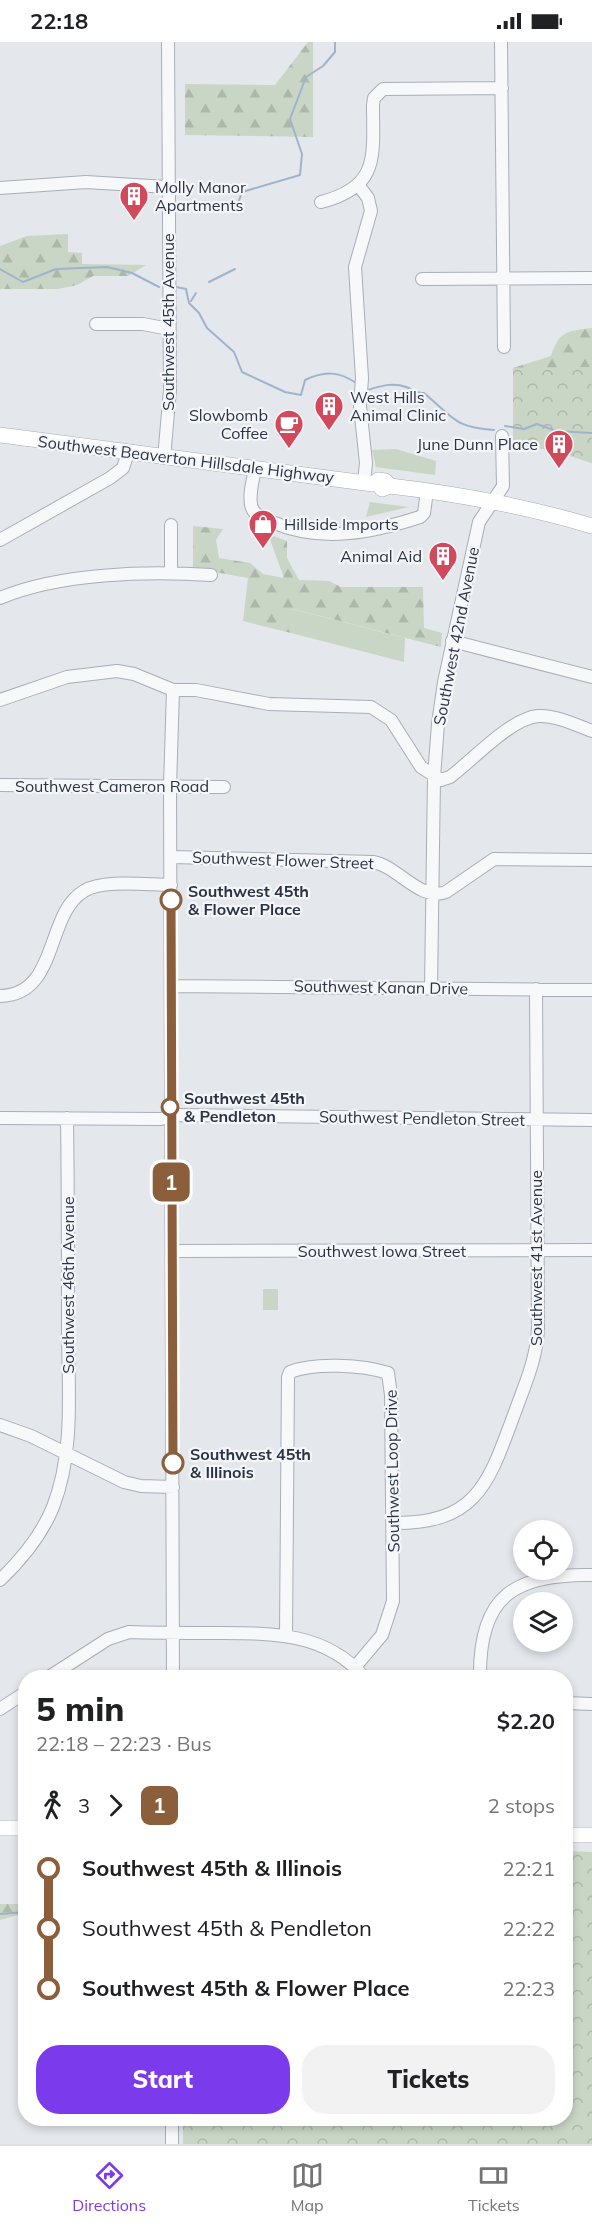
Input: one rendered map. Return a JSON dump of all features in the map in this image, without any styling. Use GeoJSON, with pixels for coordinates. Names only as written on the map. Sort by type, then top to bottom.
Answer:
{"type":"FeatureCollection","features":[{"type":"Feature","properties":{"kind":"main road","name":"Southwest Beaverton Hillsdale Highway"},"geometry":{"type":"LineString","coordinates":[[0,435],[368,483],[377,489],[385,490],[390,486],[493,500],[592,526]]}},
{"type":"Feature","properties":{"kind":"main road"},"geometry":{"type":"LineString","coordinates":[[0,1828],[18,1828]]}},
{"type":"Feature","properties":{"kind":"main road"},"geometry":{"type":"LineString","coordinates":[[573,1835],[592,1835]]}},
{"type":"Feature","properties":{"kind":"street","name":"Southwest 45th Avenue"},"geometry":{"type":"LineString","coordinates":[[164,458],[170,390],[167,188],[168,42]]}},
{"type":"Feature","properties":{"kind":"street"},"geometry":{"type":"LineString","coordinates":[[501,42],[504,347]]}},
{"type":"Feature","properties":{"kind":"street"},"geometry":{"type":"LineString","coordinates":[[321,202],[359,186],[368,175],[372,160],[373,105],[378,92],[390,88],[501,88]]}},
{"type":"Feature","properties":{"kind":"street"},"geometry":{"type":"LineString","coordinates":[[0,188],[86,182],[167,188]]}},
{"type":"Feature","properties":{"kind":"street"},"geometry":{"type":"LineString","coordinates":[[359,186],[368,198],[371,211],[356,267],[362,378],[360,406],[368,483]]}},
{"type":"Feature","properties":{"kind":"street"},"geometry":{"type":"LineString","coordinates":[[422,279],[592,278]]}},
{"type":"Feature","properties":{"kind":"street"},"geometry":{"type":"LineString","coordinates":[[96,324],[144,324],[169,329]]}},
{"type":"Feature","properties":{"kind":"street","name":"Southwest 42nd Avenue"},"geometry":{"type":"LineString","coordinates":[[431,988],[434,777],[438,724],[452,641],[479,522],[503,482],[502,435]]}},
{"type":"Feature","properties":{"kind":"street"},"geometry":{"type":"LineString","coordinates":[[0,540],[110,478],[123,468],[128,453]]}},
{"type":"Feature","properties":{"kind":"street"},"geometry":{"type":"LineString","coordinates":[[255,469],[250,504],[255,513],[281,526],[314,534],[355,533],[420,517],[424,513],[427,490]]}},
{"type":"Feature","properties":{"kind":"street"},"geometry":{"type":"LineString","coordinates":[[171,525],[171,573]]}},
{"type":"Feature","properties":{"kind":"street"},"geometry":{"type":"LineString","coordinates":[[0,598],[22,589],[56,583],[171,573],[211,575]]}},
{"type":"Feature","properties":{"kind":"street"},"geometry":{"type":"LineString","coordinates":[[452,641],[592,677]]}},
{"type":"Feature","properties":{"kind":"street"},"geometry":{"type":"LineString","coordinates":[[0,700],[68,677],[111,671],[134,674],[174,690],[196,690],[269,704],[371,707],[391,720],[421,767],[441,780],[450,777],[512,727],[532,717],[551,717],[592,731]]}},
{"type":"Feature","properties":{"kind":"street"},"geometry":{"type":"LineString","coordinates":[[174,690],[170,787],[174,1670]]}},
{"type":"Feature","properties":{"kind":"street","name":"Southwest Cameron Road"},"geometry":{"type":"LineString","coordinates":[[0,785],[224,787]]}},
{"type":"Feature","properties":{"kind":"street","name":"Southwest Flower Street"},"geometry":{"type":"LineString","coordinates":[[171,857],[373,862],[390,867],[416,886],[433,893]]}},
{"type":"Feature","properties":{"kind":"street"},"geometry":{"type":"LineString","coordinates":[[433,893],[446,892],[494,859],[592,860]]}},
{"type":"Feature","properties":{"kind":"street"},"geometry":{"type":"LineString","coordinates":[[0,996],[21,993],[33,983],[69,907],[83,891],[103,885],[171,885]]}},
{"type":"Feature","properties":{"kind":"street","name":"Southwest Kanan Drive"},"geometry":{"type":"LineString","coordinates":[[171,986],[592,990]]}},
{"type":"Feature","properties":{"kind":"street","name":"Southwest 41st Avenue"},"geometry":{"type":"LineString","coordinates":[[393,1523],[428,1521],[444,1516],[467,1504],[488,1480],[536,1349],[536,989]]}},
{"type":"Feature","properties":{"kind":"street","name":"Southwest Pendleton Street"},"geometry":{"type":"LineString","coordinates":[[0,1118],[170,1117],[178,1115],[592,1120]]}},
{"type":"Feature","properties":{"kind":"street","name":"Southwest 46th Avenue"},"geometry":{"type":"LineString","coordinates":[[0,1580],[27,1551],[43,1527],[53,1506],[65,1452],[68,1397],[67,1118]]}},
{"type":"Feature","properties":{"kind":"street","name":"Southwest Iowa Street"},"geometry":{"type":"LineString","coordinates":[[172,1251],[592,1251]]}},
{"type":"Feature","properties":{"kind":"street","name":"Southwest Loop Drive"},"geometry":{"type":"LineString","coordinates":[[286,1634],[286,1391],[290,1372],[308,1368],[360,1367],[388,1373],[391,1395],[393,1523],[391,1613],[378,1642],[360,1670]]}},
{"type":"Feature","properties":{"kind":"street"},"geometry":{"type":"LineString","coordinates":[[0,1425],[22,1431],[124,1482],[141,1486],[173,1487]]}},
{"type":"Feature","properties":{"kind":"street"},"geometry":{"type":"LineString","coordinates":[[480,1670],[481,1644],[485,1627],[493,1612],[506,1597],[523,1584],[541,1577],[592,1575]]}},
{"type":"Feature","properties":{"kind":"street"},"geometry":{"type":"LineString","coordinates":[[60,1670],[119,1634],[174,1633],[286,1634],[329,1649],[356,1670]]}},
{"type":"Feature","properties":{"kind":"street"},"geometry":{"type":"LineString","coordinates":[[0,1709],[18,1697]]}},
{"type":"Feature","properties":{"kind":"street"},"geometry":{"type":"LineString","coordinates":[[573,1703],[592,1704]]}},
{"type":"Feature","properties":{"kind":"street"},"geometry":{"type":"LineString","coordinates":[[172,2126],[172,2144]]}},
{"type":"Feature","properties":{"kind":"green space"},"geometry":{"type":"Polygon","coordinates":[[[308,42],[313,42],[313,137],[185,135],[185,84],[275,85],[308,42]]]}},
{"type":"Feature","properties":{"kind":"green space"},"geometry":{"type":"Polygon","coordinates":[[[68,234],[68,252],[82,253],[82,264],[146,265],[128,276],[93,276],[77,285],[58,289],[0,289],[0,246],[27,236],[68,234]]]}},
{"type":"Feature","properties":{"kind":"green space"},"geometry":{"type":"Polygon","coordinates":[[[592,328],[592,463],[555,451],[513,444],[513,368],[551,356],[557,342],[565,334],[592,328]]]}},
{"type":"Feature","properties":{"kind":"green space"},"geometry":{"type":"Polygon","coordinates":[[[591,337],[592,463],[555,451],[513,444],[513,368],[591,367],[591,337]]]}},
{"type":"Feature","properties":{"kind":"green space"},"geometry":{"type":"Polygon","coordinates":[[[396,449],[436,461],[435,475],[376,467],[372,450],[396,449]]]}},
{"type":"Feature","properties":{"kind":"green space"},"geometry":{"type":"Polygon","coordinates":[[[370,502],[409,507],[366,517],[370,502]]]}},
{"type":"Feature","properties":{"kind":"green space"},"geometry":{"type":"Polygon","coordinates":[[[193,526],[223,529],[216,540],[219,558],[250,563],[263,574],[284,578],[268,534],[287,541],[287,558],[299,580],[329,581],[341,587],[423,587],[424,628],[442,633],[441,647],[293,609],[291,633],[243,621],[248,578],[193,568],[193,526]]]}},
{"type":"Feature","properties":{"kind":"green space"},"geometry":{"type":"Polygon","coordinates":[[[292,609],[405,638],[404,662],[291,633],[292,609]]]}},
{"type":"Feature","properties":{"kind":"green space"},"geometry":{"type":"Polygon","coordinates":[[[263,1289],[278,1289],[278,1310],[263,1310],[263,1289]]]}},
{"type":"Feature","properties":{"kind":"green space"},"geometry":{"type":"Polygon","coordinates":[[[573,1851],[592,1852],[592,2144],[183,2144],[183,2126],[573,2126],[573,1851]]]}},
{"type":"Feature","properties":{"kind":"green space"},"geometry":{"type":"Polygon","coordinates":[[[0,1904],[18,1904],[18,1915],[0,1920],[0,1904]]]}},
{"type":"Feature","properties":{"kind":"waterway"},"geometry":{"type":"LineString","coordinates":[[235,212],[242,192],[300,175],[302,154],[290,119],[306,77],[323,66],[335,52],[335,42]]}},
{"type":"Feature","properties":{"kind":"waterway"},"geometry":{"type":"LineString","coordinates":[[0,269],[23,282],[56,269],[107,267],[132,273],[159,287]]}},
{"type":"Feature","properties":{"kind":"waterway"},"geometry":{"type":"LineString","coordinates":[[209,282],[235,269]]}},
{"type":"Feature","properties":{"kind":"waterway"},"geometry":{"type":"LineString","coordinates":[[176,287],[186,289],[189,303],[199,313],[207,328],[234,352],[242,372],[285,392],[301,395],[305,380],[319,375],[337,374],[356,383]]}},
{"type":"Feature","properties":{"kind":"waterway"},"geometry":{"type":"LineString","coordinates":[[191,301],[196,293]]}},
{"type":"Feature","properties":{"kind":"waterway"},"geometry":{"type":"LineString","coordinates":[[368,390],[391,385],[406,387],[424,393],[462,424],[494,430]]}},
{"type":"Feature","properties":{"kind":"waterway"},"geometry":{"type":"LineString","coordinates":[[505,426],[524,429],[537,424],[556,431],[592,433]]}},
{"type":"Feature","properties":{"kind":"waterway"},"geometry":{"type":"LineString","coordinates":[[0,1914],[18,1913]]}},
{"type":"Feature","properties":{"kind":"bus line","name":"1"},"geometry":{"type":"LineString","coordinates":[[171,900],[173,1463]]}},
{"type":"Feature","properties":{"kind":"place","name":"Molly Manor Apartments"},"geometry":{"type":"Point","coordinates":[134,222]}},
{"type":"Feature","properties":{"kind":"place","name":"West Hills Animal Clinic"},"geometry":{"type":"Point","coordinates":[329,432]}},
{"type":"Feature","properties":{"kind":"place","name":"Slowbomb Coffee"},"geometry":{"type":"Point","coordinates":[289,450]}},
{"type":"Feature","properties":{"kind":"place","name":"June Dunn Place"},"geometry":{"type":"Point","coordinates":[559,470]}},
{"type":"Feature","properties":{"kind":"place","name":"Hillside Imports"},"geometry":{"type":"Point","coordinates":[263,550]}},
{"type":"Feature","properties":{"kind":"place","name":"Animal Aid"},"geometry":{"type":"Point","coordinates":[443,582]}},
{"type":"Feature","properties":{"kind":"place","name":"Southwest 45th & Flower Place"},"geometry":{"type":"Point","coordinates":[171,900]}},
{"type":"Feature","properties":{"kind":"place","name":"Southwest 45th & Pendleton"},"geometry":{"type":"Point","coordinates":[170,1107]}},
{"type":"Feature","properties":{"kind":"place","name":"Southwest 45th & Illinois"},"geometry":{"type":"Point","coordinates":[173,1463]}}]}
